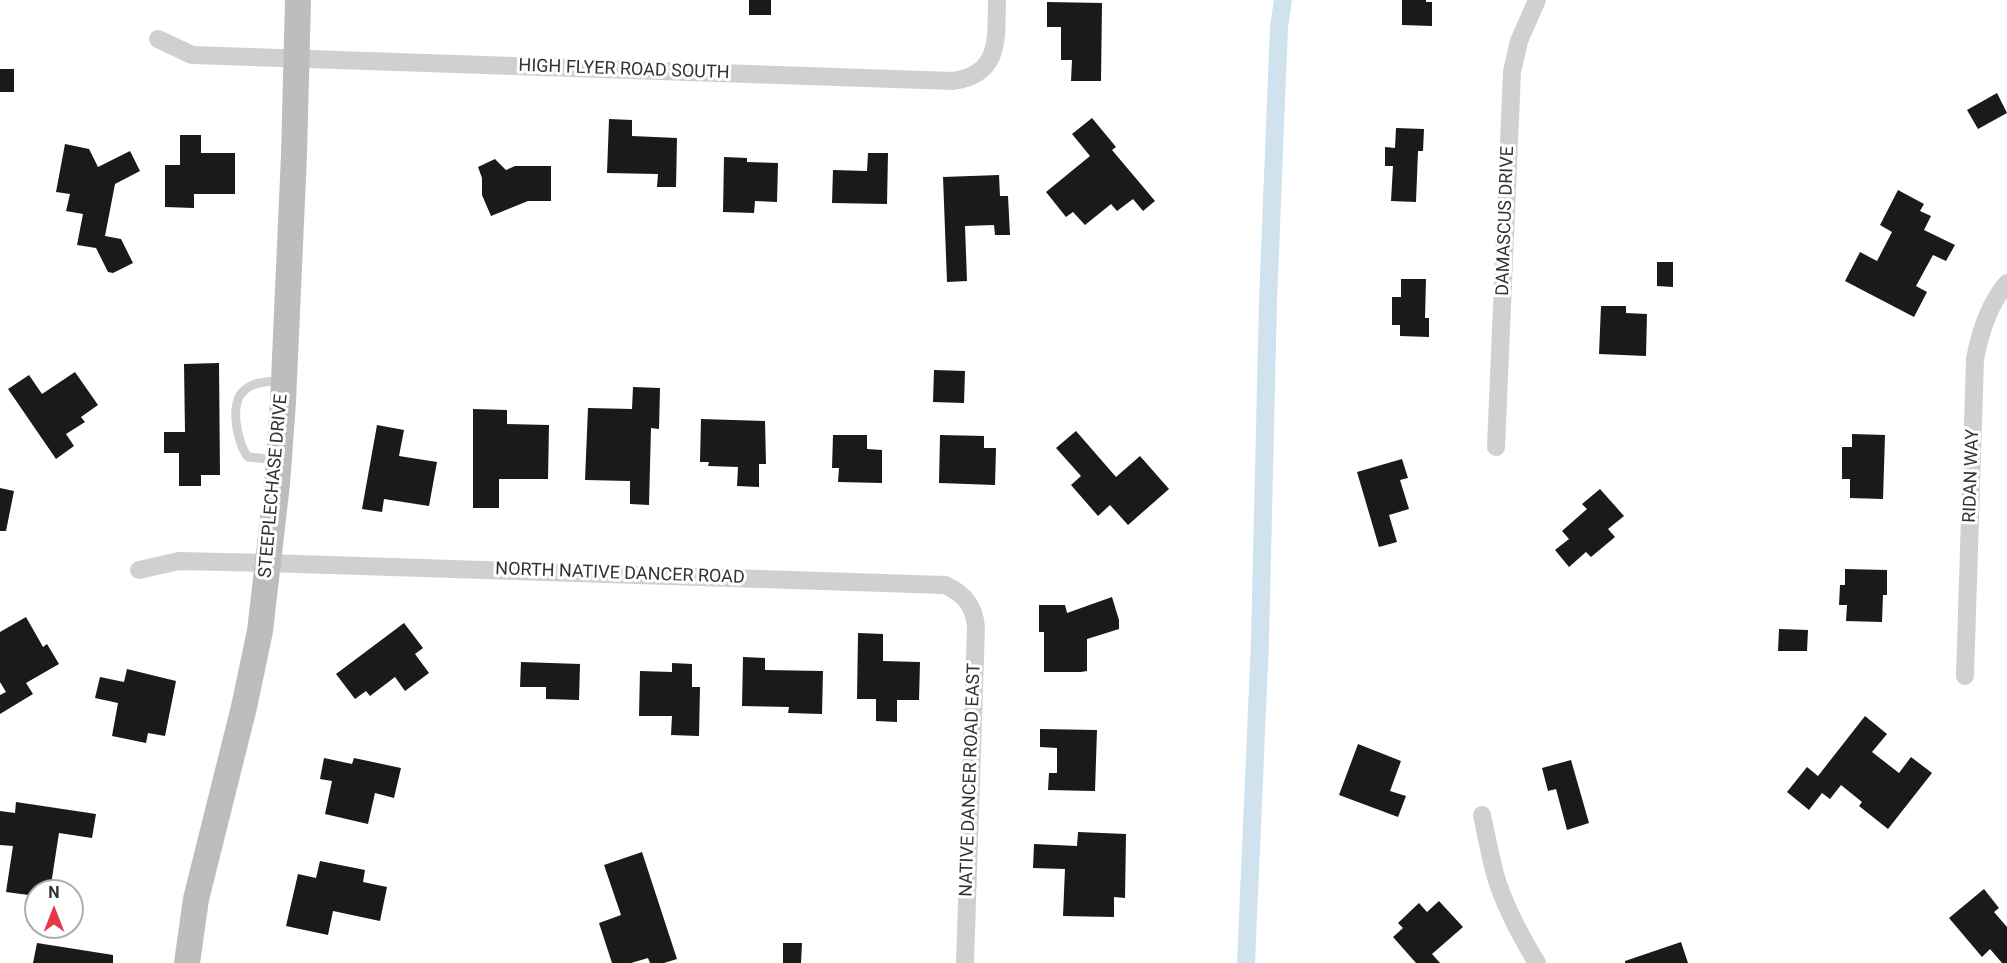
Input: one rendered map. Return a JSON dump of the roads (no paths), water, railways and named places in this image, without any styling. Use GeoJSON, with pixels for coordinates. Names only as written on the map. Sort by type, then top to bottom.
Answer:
{"type":"FeatureCollection","features":[{"type":"Feature","properties":{"kind":"street","name":"STEEPLECHASE DRIVE"},"geometry":{"type":"LineString","coordinates":[[187,963],[196,899],[244,707],[260,631],[268,563],[279,460],[284,380],[298,0]]}},
{"type":"Feature","properties":{"kind":"street","name":"HIGH FLYER ROAD SOUTH"},"geometry":{"type":"LineString","coordinates":[[158,39],[192,56],[953,81],[977,74],[987,65],[993,54],[996,42],[997,0]]}},
{"type":"Feature","properties":{"kind":"street","name":"DAMASCUS DRIVE"},"geometry":{"type":"LineString","coordinates":[[1496,447],[1512,72],[1518,41],[1537,0]]}},
{"type":"Feature","properties":{"kind":"street","name":"RIDAN WAY"},"geometry":{"type":"LineString","coordinates":[[1965,676],[1975,359],[1982,329],[1991,307],[2007,283]]}},
{"type":"Feature","properties":{"kind":"street","name":"NORTH NATIVE DANCER ROAD"},"geometry":{"type":"LineString","coordinates":[[139,570],[179,561],[945,585],[967,599]]}},
{"type":"Feature","properties":{"kind":"street","name":"NATIVE DANCER ROAD EAST"},"geometry":{"type":"LineString","coordinates":[[965,963],[976,627],[975,615],[967,599]]}},
{"type":"Feature","properties":{"kind":"street"},"geometry":{"type":"LineString","coordinates":[[1482,815],[1495,875],[1504,900],[1521,938],[1537,963]]}},
{"type":"Feature","properties":{"kind":"lane"},"geometry":{"type":"LineString","coordinates":[[279,460],[248,457],[241,448],[236,415],[237,397],[245,389],[257,383],[284,380]]}},
{"type":"Feature","properties":{"kind":"waterway"},"geometry":{"type":"LineString","coordinates":[[1246,963],[1260,641],[1268,301],[1279,27],[1283,0]]}}]}
